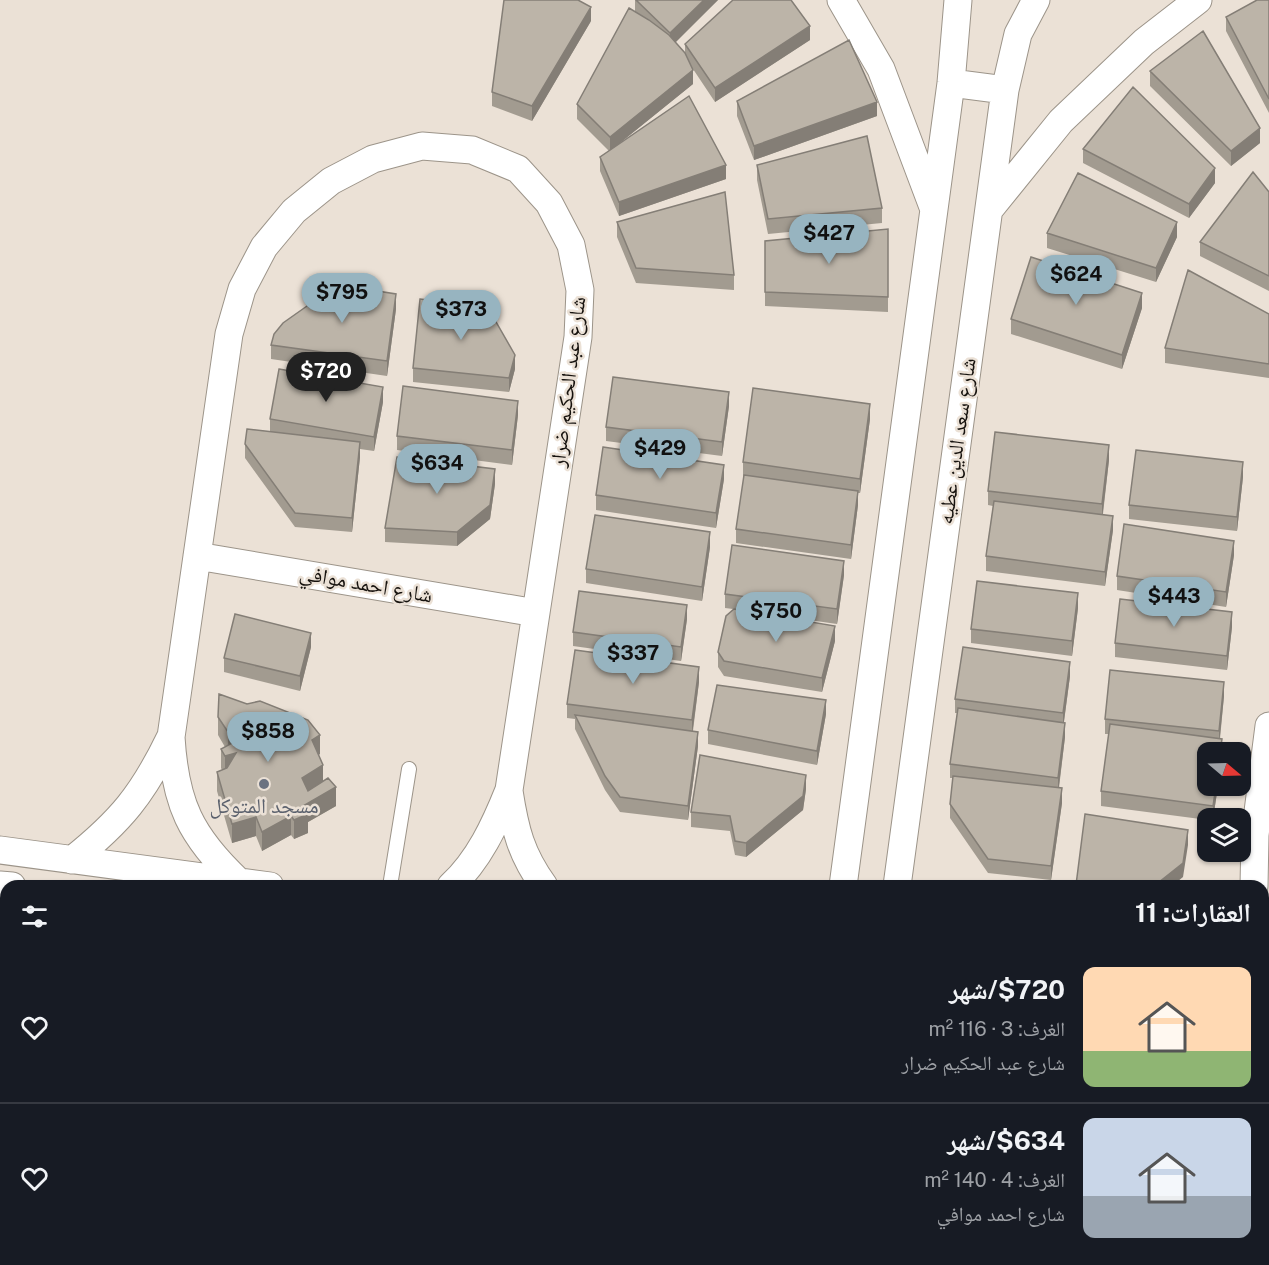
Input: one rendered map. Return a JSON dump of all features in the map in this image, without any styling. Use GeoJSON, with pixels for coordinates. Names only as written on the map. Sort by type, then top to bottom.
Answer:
{"type":"FeatureCollection","features":[{"type":"Feature","properties":{"kind":"street"},"geometry":{"type":"LineString","coordinates":[[841,0],[881,69],[934,208]]}},
{"type":"Feature","properties":{"kind":"street"},"geometry":{"type":"LineString","coordinates":[[840,880],[951,83],[958,0]]}},
{"type":"Feature","properties":{"kind":"street","name":"شارع سعد الدين عطيه"},"geometry":{"type":"LineString","coordinates":[[900,880],[1005,90],[1018,34],[1036,0]]}},
{"type":"Feature","properties":{"kind":"street"},"geometry":{"type":"LineString","coordinates":[[988,210],[1061,121],[1144,42],[1198,0]]}},
{"type":"Feature","properties":{"kind":"street"},"geometry":{"type":"LineString","coordinates":[[951,83],[1005,90]]}},
{"type":"Feature","properties":{"kind":"street","name":"شارع عبد الحكيم ضرار"},"geometry":{"type":"LineString","coordinates":[[237,880],[214,859],[195,832],[181,802],[173,770],[171,736],[229,334],[242,289],[264,247],[294,211],[331,181],[373,159],[422,146],[472,150],[518,169],[549,203],[571,245],[580,291],[578,337],[509,790],[495,824],[477,855],[456,880]]}},
{"type":"Feature","properties":{"kind":"street","name":"شارع احمد موافي"},"geometry":{"type":"LineString","coordinates":[[197,556],[536,613]]}},
{"type":"Feature","properties":{"kind":"street"},"geometry":{"type":"LineString","coordinates":[[1254,880],[1254,835],[1269,726]]}},
{"type":"Feature","properties":{"kind":"street","name":"شارع عبد الحكيم ضرار"},"geometry":{"type":"LineString","coordinates":[[72,860],[103,835],[131,806],[153,773],[171,736]]}},
{"type":"Feature","properties":{"kind":"street","name":"شارع عبد الحكيم ضرار"},"geometry":{"type":"LineString","coordinates":[[509,790],[516,831],[531,869],[539,880]]}},
{"type":"Feature","properties":{"kind":"street"},"geometry":{"type":"LineString","coordinates":[[1237,880],[1254,835]]}},
{"type":"Feature","properties":{"kind":"street"},"geometry":{"type":"LineString","coordinates":[[0,850],[224,880]]}},
{"type":"Feature","properties":{"kind":"lane"},"geometry":{"type":"LineString","coordinates":[[391,880],[409,769]]}},
{"type":"Feature","properties":{"kind":"building"},"geometry":{"type":"Polygon","coordinates":[[[504,0],[578,0],[591,7],[532,106],[492,92],[504,0]]]}},
{"type":"Feature","properties":{"kind":"building"},"geometry":{"type":"Polygon","coordinates":[[[636,0],[704,0],[670,33],[636,0]]]}},
{"type":"Feature","properties":{"kind":"building"},"geometry":{"type":"Polygon","coordinates":[[[733,0],[791,0],[810,26],[715,88],[685,44],[733,0]]]}},
{"type":"Feature","properties":{"kind":"building"},"geometry":{"type":"Polygon","coordinates":[[[1257,0],[1269,0],[1269,99],[1226,17],[1257,0]]]}},
{"type":"Feature","properties":{"kind":"building"},"geometry":{"type":"Polygon","coordinates":[[[629,8],[669,35],[685,53],[693,70],[610,137],[577,104],[629,8]]]}},
{"type":"Feature","properties":{"kind":"building"},"geometry":{"type":"Polygon","coordinates":[[[1203,31],[1260,128],[1231,151],[1150,71],[1203,31]]]}},
{"type":"Feature","properties":{"kind":"building"},"geometry":{"type":"Polygon","coordinates":[[[849,40],[877,102],[754,146],[737,101],[849,40]]]}},
{"type":"Feature","properties":{"kind":"building"},"geometry":{"type":"Polygon","coordinates":[[[1133,87],[1215,168],[1189,204],[1083,149],[1133,87]]]}},
{"type":"Feature","properties":{"kind":"building"},"geometry":{"type":"Polygon","coordinates":[[[689,96],[726,165],[619,202],[600,157],[689,96]]]}},
{"type":"Feature","properties":{"kind":"building"},"geometry":{"type":"Polygon","coordinates":[[[867,136],[882,208],[768,219],[757,165],[867,136]]]}},
{"type":"Feature","properties":{"kind":"building"},"geometry":{"type":"Polygon","coordinates":[[[1253,172],[1269,192],[1269,276],[1200,242],[1253,172]]]}},
{"type":"Feature","properties":{"kind":"building"},"geometry":{"type":"Polygon","coordinates":[[[1078,173],[1177,222],[1156,268],[1047,233],[1078,173]]]}},
{"type":"Feature","properties":{"kind":"building"},"geometry":{"type":"Polygon","coordinates":[[[725,192],[734,275],[636,268],[617,222],[725,192]]]}},
{"type":"Feature","properties":{"kind":"building"},"geometry":{"type":"Polygon","coordinates":[[[888,229],[888,297],[765,292],[765,241],[888,229]]]}},
{"type":"Feature","properties":{"kind":"building"},"geometry":{"type":"Polygon","coordinates":[[[1031,257],[1142,293],[1122,355],[1011,319],[1031,257]]]}},
{"type":"Feature","properties":{"kind":"building"},"geometry":{"type":"Polygon","coordinates":[[[1188,270],[1269,314],[1269,364],[1165,348],[1188,270]]]}},
{"type":"Feature","properties":{"kind":"building"},"geometry":{"type":"Polygon","coordinates":[[[333,284],[396,294],[387,361],[271,345],[274,334],[283,323],[333,284]]]}},
{"type":"Feature","properties":{"kind":"building"},"geometry":{"type":"Polygon","coordinates":[[[420,299],[488,308],[515,355],[509,378],[413,368],[420,299]]]}},
{"type":"Feature","properties":{"kind":"building"},"geometry":{"type":"Polygon","coordinates":[[[279,369],[383,387],[374,437],[270,419],[279,369]]]}},
{"type":"Feature","properties":{"kind":"building"},"geometry":{"type":"Polygon","coordinates":[[[613,377],[729,392],[722,442],[606,427],[613,377]]]}},
{"type":"Feature","properties":{"kind":"building"},"geometry":{"type":"Polygon","coordinates":[[[403,386],[518,401],[512,450],[397,436],[403,386]]]}},
{"type":"Feature","properties":{"kind":"building"},"geometry":{"type":"Polygon","coordinates":[[[753,388],[870,404],[860,479],[743,462],[753,388]]]}},
{"type":"Feature","properties":{"kind":"building"},"geometry":{"type":"Polygon","coordinates":[[[247,429],[360,442],[352,518],[295,513],[245,444],[247,429]]]}},
{"type":"Feature","properties":{"kind":"building"},"geometry":{"type":"Polygon","coordinates":[[[995,432],[1109,445],[1102,504],[988,491],[995,432]]]}},
{"type":"Feature","properties":{"kind":"building"},"geometry":{"type":"Polygon","coordinates":[[[603,447],[724,465],[716,513],[596,495],[603,447]]]}},
{"type":"Feature","properties":{"kind":"building"},"geometry":{"type":"Polygon","coordinates":[[[1136,450],[1243,462],[1237,517],[1129,505],[1136,450]]]}},
{"type":"Feature","properties":{"kind":"building"},"geometry":{"type":"Polygon","coordinates":[[[397,457],[495,469],[490,505],[457,532],[385,528],[397,457]]]}},
{"type":"Feature","properties":{"kind":"building"},"geometry":{"type":"Polygon","coordinates":[[[744,475],[858,491],[851,545],[736,529],[744,475]]]}},
{"type":"Feature","properties":{"kind":"building"},"geometry":{"type":"Polygon","coordinates":[[[994,501],[1113,516],[1105,572],[986,556],[994,501]]]}},
{"type":"Feature","properties":{"kind":"building"},"geometry":{"type":"Polygon","coordinates":[[[595,515],[710,532],[702,587],[586,569],[595,515]]]}},
{"type":"Feature","properties":{"kind":"building"},"geometry":{"type":"Polygon","coordinates":[[[1124,524],[1234,541],[1226,592],[1117,576],[1124,524]]]}},
{"type":"Feature","properties":{"kind":"building"},"geometry":{"type":"Polygon","coordinates":[[[732,545],[844,561],[837,609],[725,594],[732,545]]]}},
{"type":"Feature","properties":{"kind":"building"},"geometry":{"type":"Polygon","coordinates":[[[977,581],[1078,593],[1072,641],[971,629],[977,581]]]}},
{"type":"Feature","properties":{"kind":"building"},"geometry":{"type":"Polygon","coordinates":[[[579,591],[687,605],[681,647],[573,632],[579,591]]]}},
{"type":"Feature","properties":{"kind":"building"},"geometry":{"type":"Polygon","coordinates":[[[1120,599],[1232,612],[1227,656],[1115,643],[1120,599]]]}},
{"type":"Feature","properties":{"kind":"building"},"geometry":{"type":"Polygon","coordinates":[[[734,609],[835,626],[822,678],[724,661],[718,652],[726,616],[734,609]]]}},
{"type":"Feature","properties":{"kind":"building"},"geometry":{"type":"Polygon","coordinates":[[[235,614],[311,633],[300,676],[224,658],[235,614]]]}},
{"type":"Feature","properties":{"kind":"building"},"geometry":{"type":"Polygon","coordinates":[[[963,647],[1070,662],[1063,713],[955,699],[963,647]]]}},
{"type":"Feature","properties":{"kind":"building"},"geometry":{"type":"Polygon","coordinates":[[[575,650],[699,667],[692,720],[567,704],[575,650]]]}},
{"type":"Feature","properties":{"kind":"building"},"geometry":{"type":"Polygon","coordinates":[[[1110,670],[1224,682],[1219,731],[1105,719],[1110,670]]]}},
{"type":"Feature","properties":{"kind":"building"},"geometry":{"type":"Polygon","coordinates":[[[717,685],[826,700],[817,751],[708,730],[717,685]]]}},
{"type":"Feature","properties":{"kind":"building"},"geometry":{"type":"Polygon","coordinates":[[[219,694],[247,704],[260,701],[308,720],[320,735],[312,740],[323,765],[302,778],[308,791],[328,778],[336,787],[303,806],[308,814],[294,820],[291,816],[262,832],[256,817],[232,824],[217,772],[227,768],[236,753],[225,756],[221,749],[236,741],[232,730],[228,732],[218,717],[219,694]]]}},
{"type":"Feature","properties":{"kind":"building"},"geometry":{"type":"Polygon","coordinates":[[[958,708],[1065,723],[1058,778],[950,764],[958,708]]]}},
{"type":"Feature","properties":{"kind":"building"},"geometry":{"type":"Polygon","coordinates":[[[575,715],[698,732],[688,806],[620,797],[605,776],[575,715]]]}},
{"type":"Feature","properties":{"kind":"building"},"geometry":{"type":"Polygon","coordinates":[[[1110,724],[1222,739],[1222,742],[1197,742],[1197,796],[1214,796],[1213,806],[1101,791],[1110,724]]]}},
{"type":"Feature","properties":{"kind":"building"},"geometry":{"type":"Polygon","coordinates":[[[700,755],[806,775],[803,796],[746,843],[735,841],[730,816],[691,812],[700,755]]]}},
{"type":"Feature","properties":{"kind":"building"},"geometry":{"type":"Polygon","coordinates":[[[953,776],[1062,788],[1051,866],[988,859],[950,804],[953,776]]]}},
{"type":"Feature","properties":{"kind":"building"},"geometry":{"type":"Polygon","coordinates":[[[1085,814],[1188,830],[1183,863],[1162,880],[1077,880],[1085,814]]]}},
{"type":"Feature","properties":{"kind":"place","name":"مسجد المتوكل"},"geometry":{"type":"Point","coordinates":[264,784]}}]}
